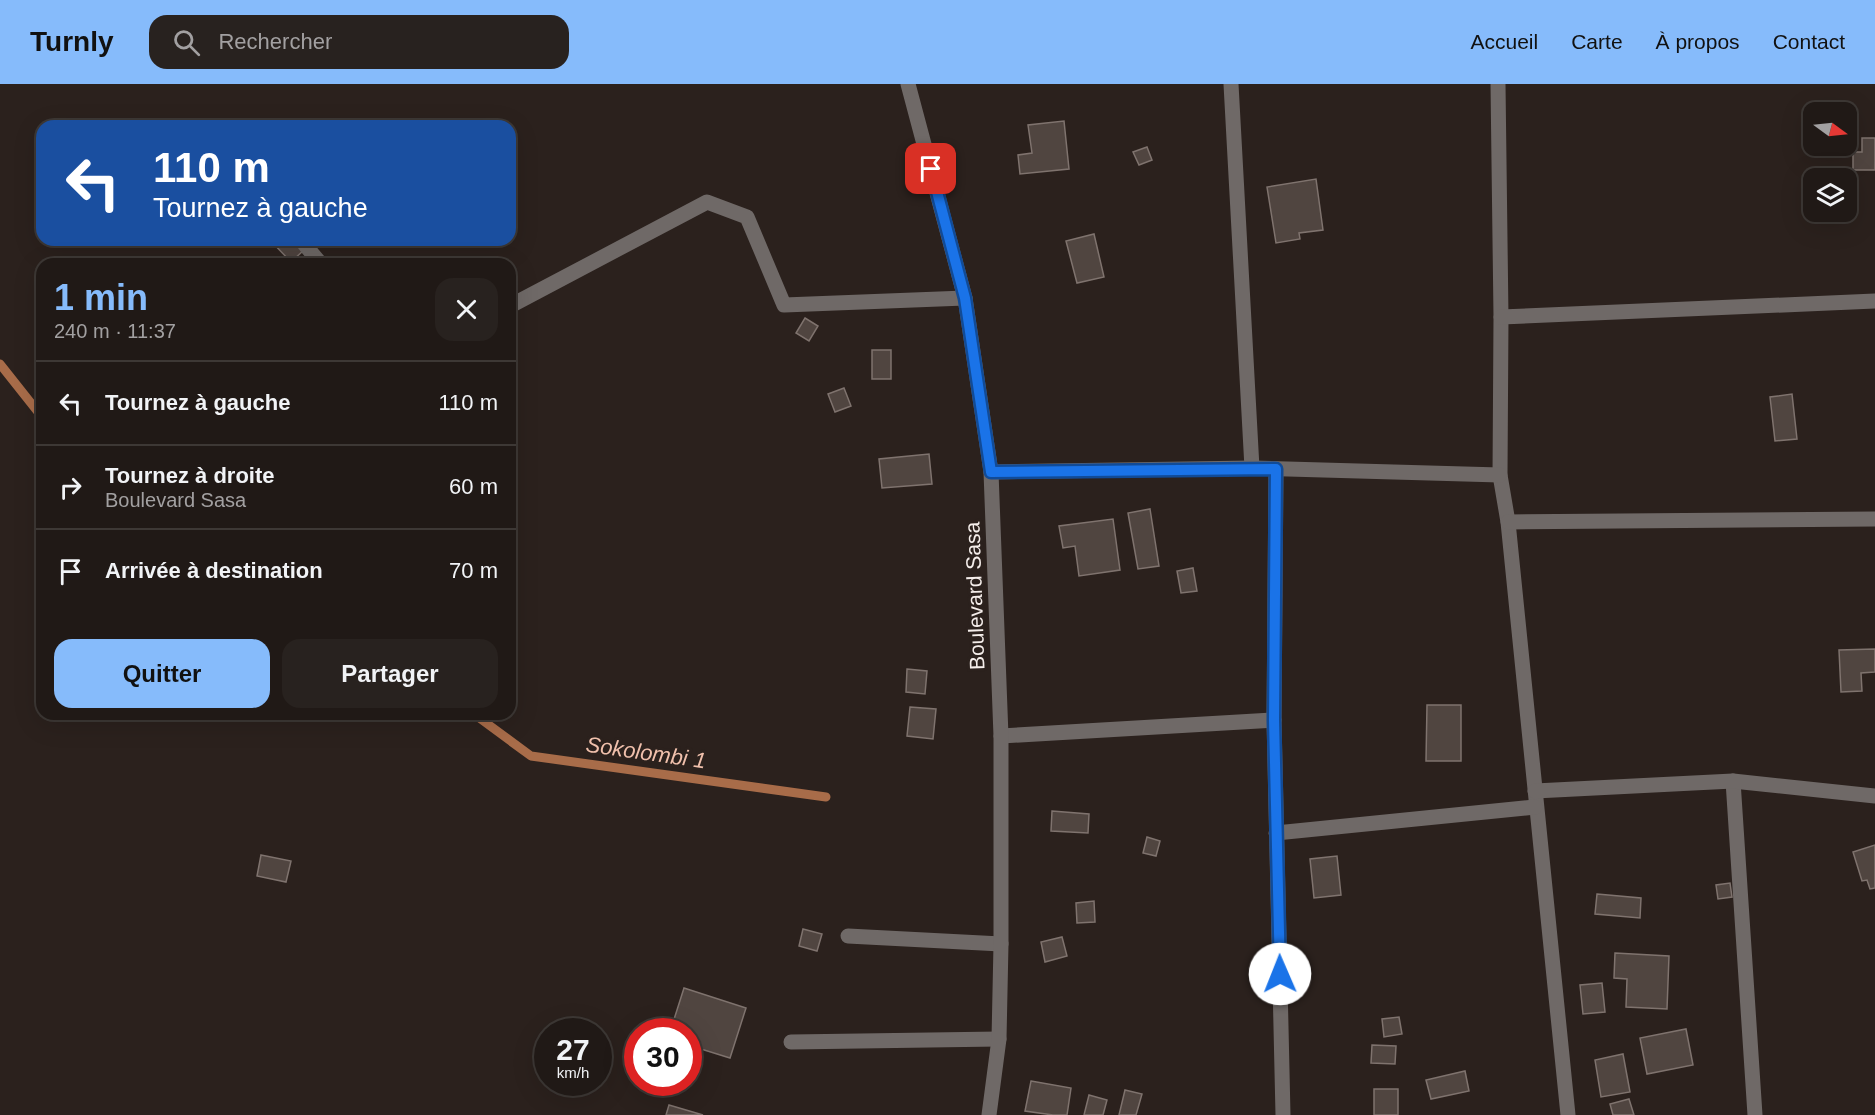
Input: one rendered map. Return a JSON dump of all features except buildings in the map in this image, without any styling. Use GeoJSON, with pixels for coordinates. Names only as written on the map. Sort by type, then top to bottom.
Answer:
{"type":"FeatureCollection","features":[{"type":"Feature","properties":{"kind":"street","name":"Boulevard Sasa"},"geometry":{"type":"LineString","coordinates":[[908,84],[965,298],[991,472],[1001,736],[1001,944],[999,1039],[989,1115]]}},
{"type":"Feature","properties":{"kind":"street"},"geometry":{"type":"LineString","coordinates":[[1231,84],[1252,468]]}},
{"type":"Feature","properties":{"kind":"street"},"geometry":{"type":"LineString","coordinates":[[1498,84],[1501,317],[1500,475],[1508,522],[1535,807],[1568,1115]]}},
{"type":"Feature","properties":{"kind":"street"},"geometry":{"type":"LineString","coordinates":[[516,303],[707,202],[747,217],[784,305],[965,298]]}},
{"type":"Feature","properties":{"kind":"street"},"geometry":{"type":"LineString","coordinates":[[306,246],[316,258]]}},
{"type":"Feature","properties":{"kind":"street"},"geometry":{"type":"LineString","coordinates":[[1501,317],[1875,301]]}},
{"type":"Feature","properties":{"kind":"street"},"geometry":{"type":"LineString","coordinates":[[991,472],[1252,468],[1500,475]]}},
{"type":"Feature","properties":{"kind":"street"},"geometry":{"type":"LineString","coordinates":[[1276,469],[1274,720],[1283,1115]]}},
{"type":"Feature","properties":{"kind":"street"},"geometry":{"type":"LineString","coordinates":[[1508,522],[1875,519]]}},
{"type":"Feature","properties":{"kind":"street"},"geometry":{"type":"LineString","coordinates":[[1001,736],[1274,720]]}},
{"type":"Feature","properties":{"kind":"street"},"geometry":{"type":"LineString","coordinates":[[1535,791],[1733,781],[1875,796]]}},
{"type":"Feature","properties":{"kind":"street"},"geometry":{"type":"LineString","coordinates":[[1733,781],[1755,1115]]}},
{"type":"Feature","properties":{"kind":"street"},"geometry":{"type":"LineString","coordinates":[[1276,833],[1535,807]]}},
{"type":"Feature","properties":{"kind":"street"},"geometry":{"type":"LineString","coordinates":[[848,936],[1001,944]]}},
{"type":"Feature","properties":{"kind":"street"},"geometry":{"type":"LineString","coordinates":[[791,1042],[999,1039]]}},
{"type":"Feature","properties":{"kind":"waterway","name":"Sokolombi 1"},"geometry":{"type":"LineString","coordinates":[[0,364],[36,409]]}},
{"type":"Feature","properties":{"kind":"waterway","name":"Sokolombi 1"},"geometry":{"type":"LineString","coordinates":[[482,720],[531,756],[826,797]]}},
{"type":"Feature","properties":{"kind":"route"},"geometry":{"type":"LineString","coordinates":[[931,169],[965,298],[991,472],[1276,469],[1274,720],[1280,974]]}}]}
